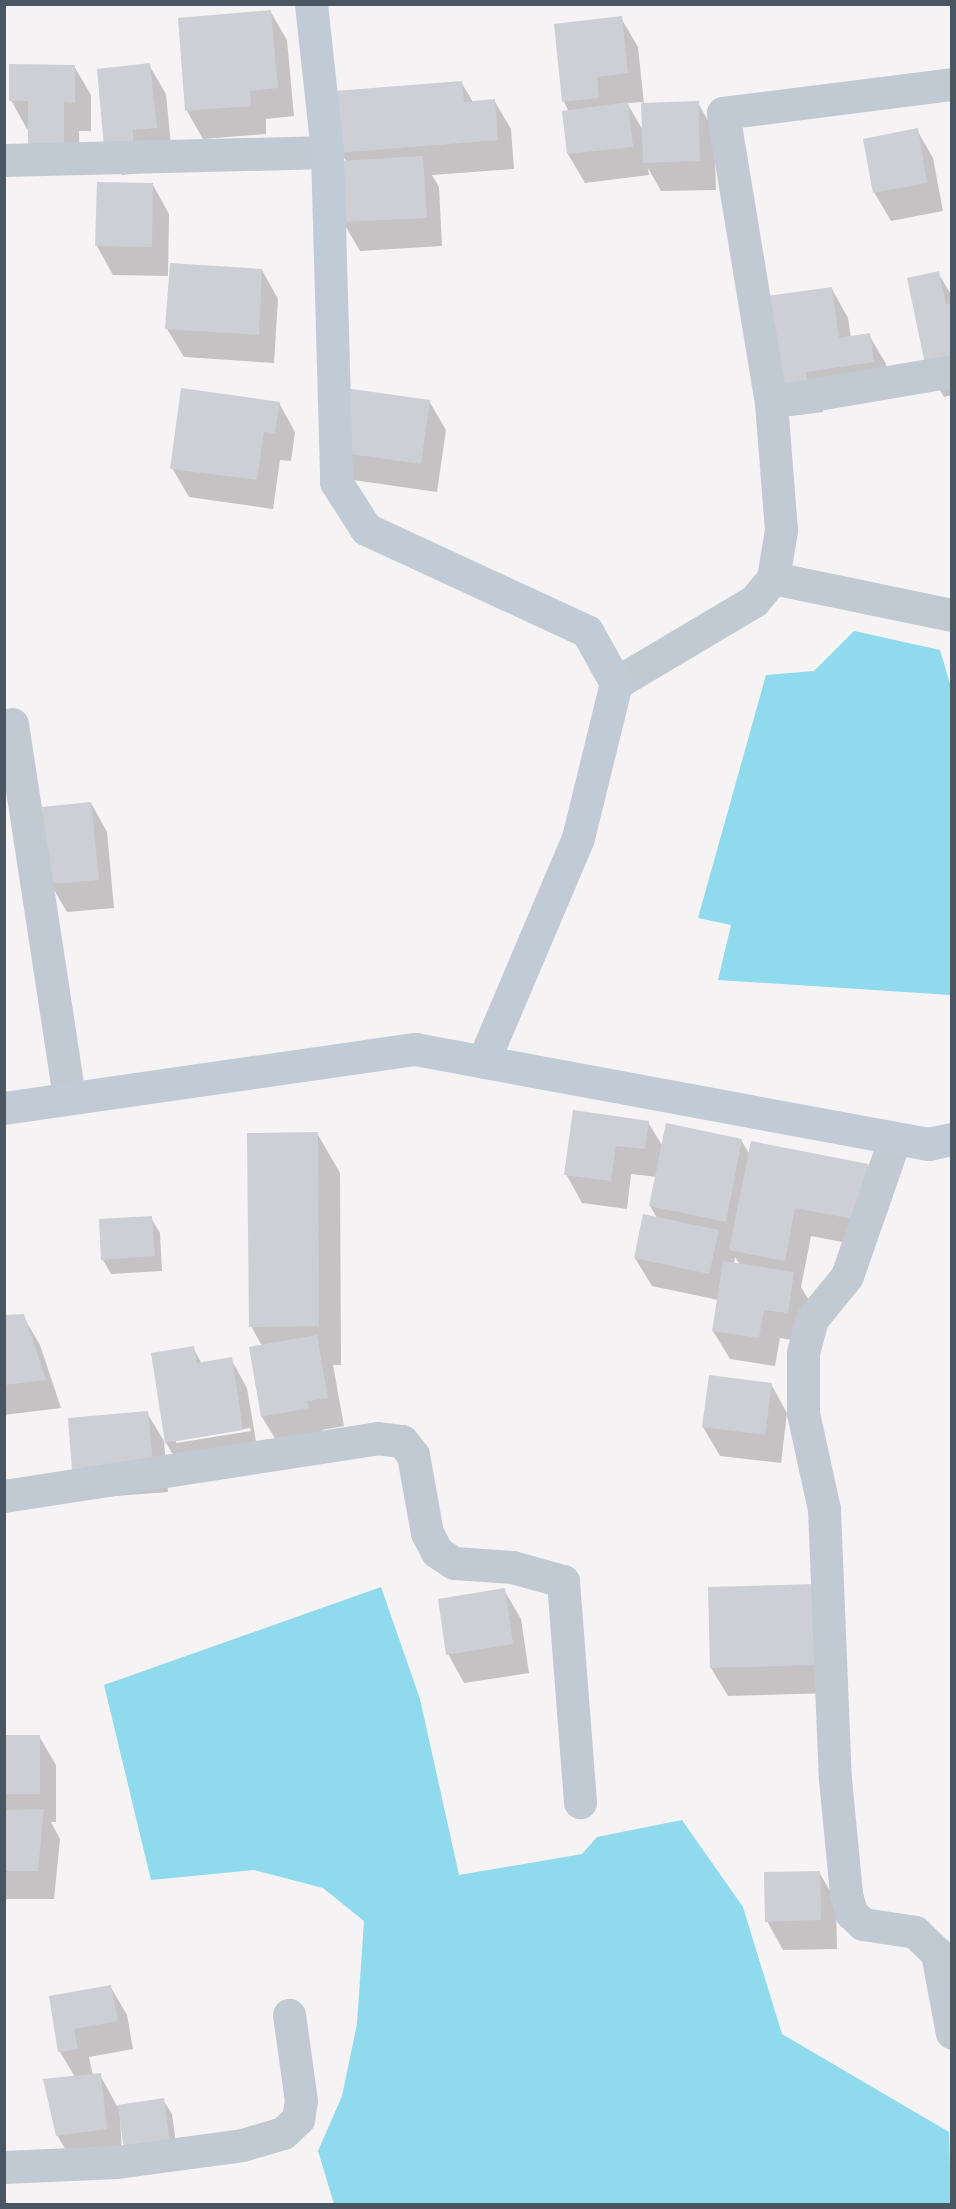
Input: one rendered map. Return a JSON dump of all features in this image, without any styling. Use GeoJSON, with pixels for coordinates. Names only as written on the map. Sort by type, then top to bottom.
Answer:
{"type":"FeatureCollection","features":[{"type":"Feature","properties":{"kind":"street"},"geometry":{"type":"LineString","coordinates":[[310,4],[327,152],[336,482],[366,529],[587,631],[616,683],[578,838],[483,1062]]}},
{"type":"Feature","properties":{"kind":"street"},"geometry":{"type":"LineString","coordinates":[[616,683],[754,601],[773,578],[781,530],[771,402],[723,113],[951,84]]}},
{"type":"Feature","properties":{"kind":"street"},"geometry":{"type":"LineString","coordinates":[[4,160],[327,152]]}},
{"type":"Feature","properties":{"kind":"street"},"geometry":{"type":"LineString","coordinates":[[771,402],[951,371]]}},
{"type":"Feature","properties":{"kind":"street"},"geometry":{"type":"LineString","coordinates":[[773,578],[951,615]]}},
{"type":"Feature","properties":{"kind":"street"},"geometry":{"type":"LineString","coordinates":[[12,724],[69,1098]]}},
{"type":"Feature","properties":{"kind":"street"},"geometry":{"type":"LineString","coordinates":[[4,1108],[415,1049],[928,1144],[951,1139]]}},
{"type":"Feature","properties":{"kind":"street"},"geometry":{"type":"LineString","coordinates":[[895,1138],[847,1276],[812,1319],[803,1353],[803,1413],[824,1509],[835,1779],[846,1894],[851,1913],[863,1924],[915,1932],[937,1953],[951,2033]]}},
{"type":"Feature","properties":{"kind":"street"},"geometry":{"type":"LineString","coordinates":[[4,1496],[377,1438],[402,1441],[413,1455],[427,1533],[437,1551],[454,1563],[512,1566],[563,1581],[580,1802]]}},
{"type":"Feature","properties":{"kind":"street"},"geometry":{"type":"LineString","coordinates":[[4,2167],[117,2162],[242,2145],[283,2133],[298,2119],[301,2101],[289,2015]]}},
{"type":"Feature","properties":{"kind":"water"},"geometry":{"type":"Polygon","coordinates":[[[854,631],[940,650],[951,687],[951,995],[718,980],[731,925],[698,918],[766,675],[814,671],[854,631]]]}},
{"type":"Feature","properties":{"kind":"water"},"geometry":{"type":"Polygon","coordinates":[[[381,1587],[420,1699],[459,1875],[582,1854],[597,1837],[682,1820],[743,1907],[782,2034],[949,2132],[951,2204],[334,2204],[318,2151],[342,2096],[357,2024],[364,1921],[323,1888],[254,1870],[151,1880],[104,1685],[381,1587]]]}},
{"type":"Feature","properties":{"kind":"building"},"geometry":{"type":"Polygon","coordinates":[[[271,10],[278,88],[250,91],[251,106],[185,111],[178,18],[271,10]]]}},
{"type":"Feature","properties":{"kind":"building"},"geometry":{"type":"Polygon","coordinates":[[[622,16],[628,73],[597,77],[599,98],[562,102],[554,24],[622,16]]]}},
{"type":"Feature","properties":{"kind":"building"},"geometry":{"type":"Polygon","coordinates":[[[150,63],[157,128],[133,130],[133,144],[104,147],[97,69],[150,63]]]}},
{"type":"Feature","properties":{"kind":"building"},"geometry":{"type":"Polygon","coordinates":[[[9,64],[75,65],[75,103],[64,102],[64,145],[28,145],[28,101],[9,101],[9,64]]]}},
{"type":"Feature","properties":{"kind":"building"},"geometry":{"type":"Polygon","coordinates":[[[462,81],[464,102],[495,99],[498,140],[339,153],[334,91],[462,81]]]}},
{"type":"Feature","properties":{"kind":"building"},"geometry":{"type":"Polygon","coordinates":[[[699,101],[700,161],[643,163],[641,103],[699,101]]]}},
{"type":"Feature","properties":{"kind":"building"},"geometry":{"type":"Polygon","coordinates":[[[628,102],[633,147],[567,154],[562,111],[628,102]]]}},
{"type":"Feature","properties":{"kind":"building"},"geometry":{"type":"Polygon","coordinates":[[[918,128],[927,183],[873,193],[863,139],[918,128]]]}},
{"type":"Feature","properties":{"kind":"building"},"geometry":{"type":"Polygon","coordinates":[[[423,156],[427,218],[341,222],[338,161],[423,156]]]}},
{"type":"Feature","properties":{"kind":"building"},"geometry":{"type":"Polygon","coordinates":[[[97,182],[153,183],[152,247],[95,246],[97,182]]]}},
{"type":"Feature","properties":{"kind":"building"},"geometry":{"type":"Polygon","coordinates":[[[170,263],[262,269],[259,335],[165,329],[170,263]]]}},
{"type":"Feature","properties":{"kind":"building"},"geometry":{"type":"Polygon","coordinates":[[[939,271],[946,304],[952,303],[952,363],[926,369],[907,278],[939,271]]]}},
{"type":"Feature","properties":{"kind":"building"},"geometry":{"type":"Polygon","coordinates":[[[832,287],[839,338],[870,333],[874,362],[806,372],[808,383],[773,388],[760,297],[832,287]]]}},
{"type":"Feature","properties":{"kind":"building"},"geometry":{"type":"Polygon","coordinates":[[[181,388],[280,402],[275,433],[264,432],[257,480],[170,469],[181,388]]]}},
{"type":"Feature","properties":{"kind":"building"},"geometry":{"type":"Polygon","coordinates":[[[345,388],[430,400],[421,464],[335,452],[345,388]]]}},
{"type":"Feature","properties":{"kind":"building"},"geometry":{"type":"Polygon","coordinates":[[[91,802],[99,880],[49,884],[42,807],[91,802]]]}},
{"type":"Feature","properties":{"kind":"building"},"geometry":{"type":"Polygon","coordinates":[[[573,1110],[649,1121],[645,1149],[616,1146],[611,1181],[564,1175],[573,1110]]]}},
{"type":"Feature","properties":{"kind":"building"},"geometry":{"type":"Polygon","coordinates":[[[666,1123],[742,1139],[726,1222],[649,1206],[666,1123]]]}},
{"type":"Feature","properties":{"kind":"building"},"geometry":{"type":"Polygon","coordinates":[[[318,1132],[319,1326],[249,1327],[247,1133],[318,1132]]]}},
{"type":"Feature","properties":{"kind":"building"},"geometry":{"type":"Polygon","coordinates":[[[751,1141],[868,1164],[857,1220],[795,1208],[785,1261],[729,1250],[751,1141]]]}},
{"type":"Feature","properties":{"kind":"building"},"geometry":{"type":"Polygon","coordinates":[[[643,1214],[719,1230],[709,1274],[634,1258],[643,1214]]]}},
{"type":"Feature","properties":{"kind":"building"},"geometry":{"type":"Polygon","coordinates":[[[152,1216],[155,1256],[101,1260],[99,1219],[152,1216]]]}},
{"type":"Feature","properties":{"kind":"building"},"geometry":{"type":"Polygon","coordinates":[[[723,1261],[794,1272],[788,1313],[764,1310],[759,1338],[712,1331],[723,1261]]]}},
{"type":"Feature","properties":{"kind":"building"},"geometry":{"type":"Polygon","coordinates":[[[24,1314],[46,1380],[4,1385],[4,1315],[24,1314]]]}},
{"type":"Feature","properties":{"kind":"building"},"geometry":{"type":"Polygon","coordinates":[[[317,1335],[328,1398],[307,1401],[309,1408],[261,1417],[249,1347],[317,1335]]]}},
{"type":"Feature","properties":{"kind":"building"},"geometry":{"type":"Polygon","coordinates":[[[194,1346],[197,1363],[232,1357],[243,1430],[165,1443],[151,1353],[194,1346]]]}},
{"type":"Feature","properties":{"kind":"building"},"geometry":{"type":"Polygon","coordinates":[[[709,1375],[772,1383],[765,1435],[702,1427],[709,1375]]]}},
{"type":"Feature","properties":{"kind":"building"},"geometry":{"type":"Polygon","coordinates":[[[148,1411],[153,1463],[72,1470],[68,1418],[148,1411]]]}},
{"type":"Feature","properties":{"kind":"building"},"geometry":{"type":"Polygon","coordinates":[[[816,1584],[818,1665],[710,1668],[708,1587],[816,1584]]]}},
{"type":"Feature","properties":{"kind":"building"},"geometry":{"type":"Polygon","coordinates":[[[505,1588],[513,1644],[446,1655],[438,1599],[505,1588]]]}},
{"type":"Feature","properties":{"kind":"building"},"geometry":{"type":"Polygon","coordinates":[[[4,1735],[40,1735],[40,1794],[4,1794],[4,1735]]]}},
{"type":"Feature","properties":{"kind":"building"},"geometry":{"type":"Polygon","coordinates":[[[44,1809],[38,1871],[4,1871],[4,1810],[44,1809]]]}},
{"type":"Feature","properties":{"kind":"building"},"geometry":{"type":"Polygon","coordinates":[[[820,1871],[821,1920],[765,1922],[764,1872],[820,1871]]]}},
{"type":"Feature","properties":{"kind":"building"},"geometry":{"type":"Polygon","coordinates":[[[111,1985],[118,2021],[74,2029],[78,2049],[58,2052],[49,1996],[111,1985]]]}},
{"type":"Feature","properties":{"kind":"building"},"geometry":{"type":"Polygon","coordinates":[[[101,2073],[107,2129],[56,2136],[43,2079],[101,2073]]]}},
{"type":"Feature","properties":{"kind":"building"},"geometry":{"type":"Polygon","coordinates":[[[164,2098],[170,2143],[124,2150],[118,2105],[164,2098]]]}}]}
